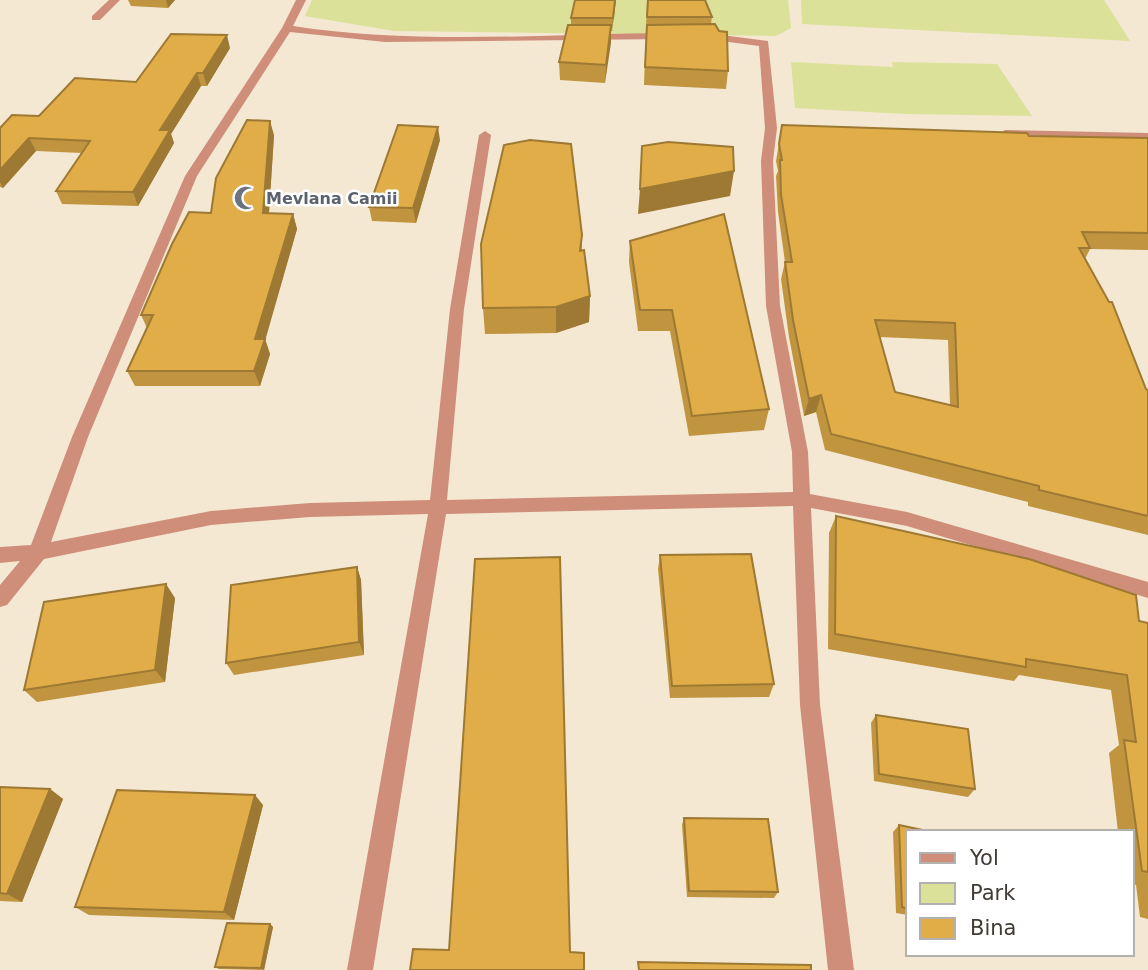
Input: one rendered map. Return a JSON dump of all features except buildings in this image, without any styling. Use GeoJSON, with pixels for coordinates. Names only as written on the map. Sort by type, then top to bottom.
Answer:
{"type":"FeatureCollection","features":[{"type":"Feature","properties":{"kind":"street"},"geometry":{"type":"LineString","coordinates":[[96,18],[115,0]]}},
{"type":"Feature","properties":{"kind":"street"},"geometry":{"type":"LineString","coordinates":[[0,599],[38,552],[80,437],[191,176],[287,28],[301,0]]}},
{"type":"Feature","properties":{"kind":"street"},"geometry":{"type":"LineString","coordinates":[[287,28],[385,39],[713,36],[764,43],[771,128],[768,161],[773,306],[800,452],[810,705],[841,970]]}},
{"type":"Feature","properties":{"kind":"street"},"geometry":{"type":"LineString","coordinates":[[771,128],[785,128]]}},
{"type":"Feature","properties":{"kind":"street"},"geometry":{"type":"LineString","coordinates":[[994,134],[1148,137]]}},
{"type":"Feature","properties":{"kind":"street"},"geometry":{"type":"LineString","coordinates":[[360,970],[438,506],[457,309],[485,135]]}},
{"type":"Feature","properties":{"kind":"street"},"geometry":{"type":"LineString","coordinates":[[0,555],[38,552],[211,518],[310,510],[800,499],[907,519],[1148,590]]}},
{"type":"Feature","properties":{"kind":"green space"},"geometry":{"type":"Polygon","coordinates":[[[312,0],[788,0],[791,28],[776,36],[394,31],[305,16],[312,0]]]}},
{"type":"Feature","properties":{"kind":"green space"},"geometry":{"type":"Polygon","coordinates":[[[801,0],[1104,0],[1130,41],[802,24],[801,0]]]}},
{"type":"Feature","properties":{"kind":"green space"},"geometry":{"type":"Polygon","coordinates":[[[791,62],[893,67],[892,62],[997,64],[1032,116],[905,114],[795,108],[791,62]]]}},
{"type":"Feature","properties":{"kind":"place","name":"Mevlana Camii"},"geometry":{"type":"Point","coordinates":[246,198]}}]}
